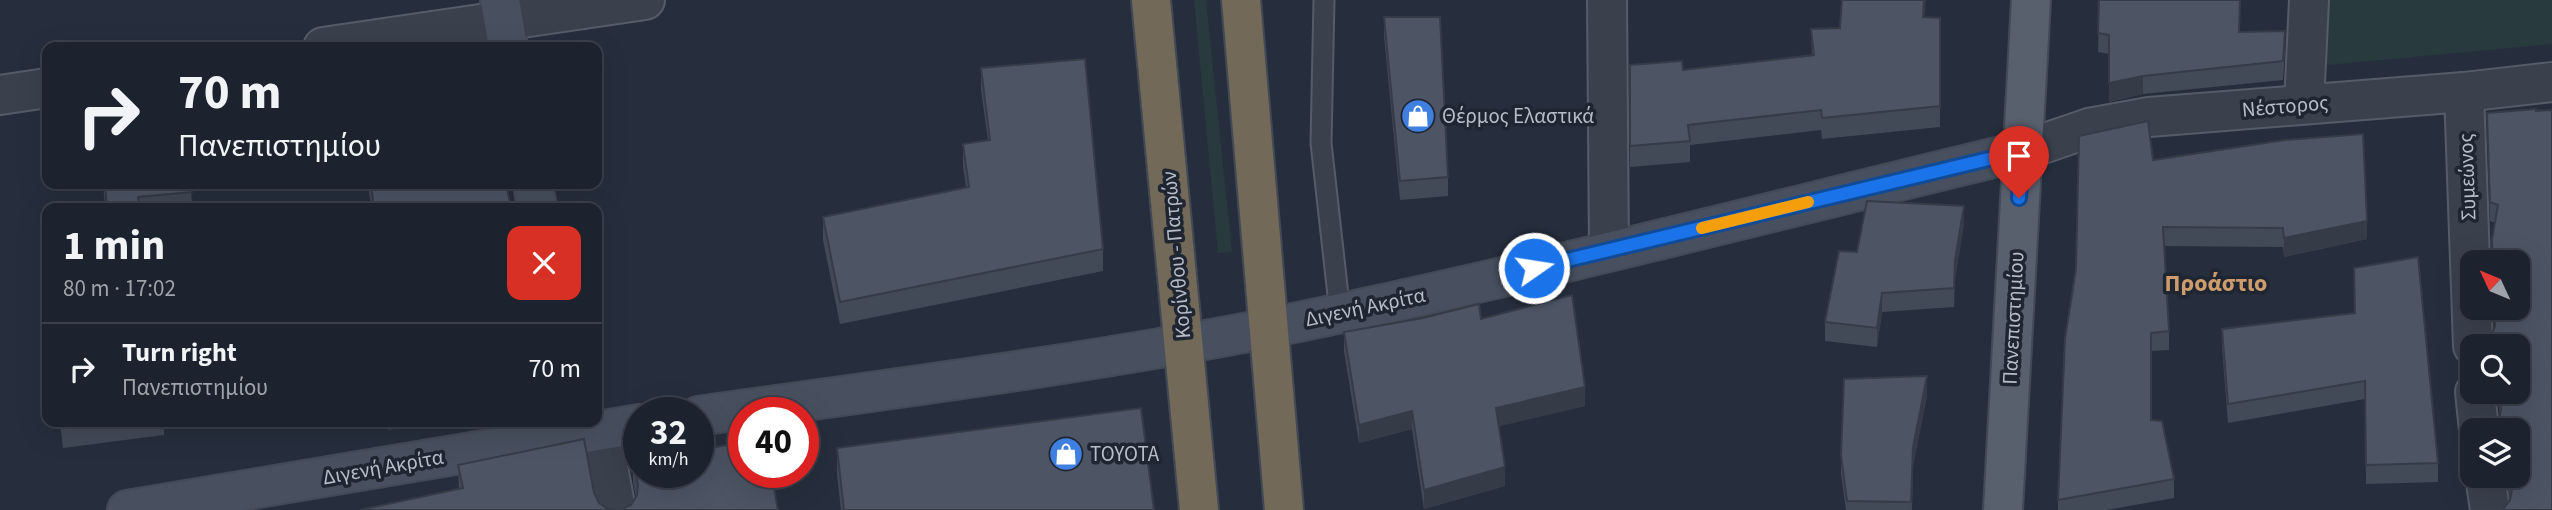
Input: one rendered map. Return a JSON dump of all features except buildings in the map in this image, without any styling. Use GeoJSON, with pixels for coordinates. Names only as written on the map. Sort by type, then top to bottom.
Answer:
{"type":"FeatureCollection","features":[{"type":"Feature","properties":{"kind":"highway","name":"Κορίνθου - Πατρών"},"geometry":{"type":"LineString","coordinates":[[1151,0],[1199,510]]}},
{"type":"Feature","properties":{"kind":"highway"},"geometry":{"type":"LineString","coordinates":[[1241,0],[1284,510]]}},
{"type":"Feature","properties":{"kind":"main road","name":"Πανεπιστημίου"},"geometry":{"type":"LineString","coordinates":[[2003,510],[2031,0]]}},
{"type":"Feature","properties":{"kind":"street"},"geometry":{"type":"LineString","coordinates":[[361,42],[504,23],[645,0]]}},
{"type":"Feature","properties":{"kind":"street"},"geometry":{"type":"LineString","coordinates":[[1607,0],[1609,250]]}},
{"type":"Feature","properties":{"kind":"street"},"geometry":{"type":"LineString","coordinates":[[2304,104],[2308,0]]}},
{"type":"Feature","properties":{"kind":"street","name":"Νέστορος"},"geometry":{"type":"LineString","coordinates":[[2022,151],[2089,128],[2149,117],[2464,92],[2552,82]]}},
{"type":"Feature","properties":{"kind":"street"},"geometry":{"type":"LineString","coordinates":[[0,95],[42,89]]}},
{"type":"Feature","properties":{"kind":"street","name":"Συμεώνος"},"geometry":{"type":"LineString","coordinates":[[2464,92],[2473,334]]}},
{"type":"Feature","properties":{"kind":"street","name":"Διγενή Ακρίτα"},"geometry":{"type":"LineString","coordinates":[[714,414],[1075,362],[1269,328],[2022,151]]}},
{"type":"Feature","properties":{"kind":"street","name":"Διγενή Ακρίτα"},"geometry":{"type":"LineString","coordinates":[[128,510],[585,429],[623,426]]}},
{"type":"Feature","properties":{"kind":"street"},"geometry":{"type":"LineString","coordinates":[[585,429],[616,510]]}},
{"type":"Feature","properties":{"kind":"street"},"geometry":{"type":"LineString","coordinates":[[2487,488],[2490,510]]}},
{"type":"Feature","properties":{"kind":"lane"},"geometry":{"type":"LineString","coordinates":[[1324,0],[1321,143],[1340,313]]}},
{"type":"Feature","properties":{"kind":"shaded area"},"geometry":{"type":"Polygon","coordinates":[[[1194,0],[1206,0],[1232,252],[1218,253],[1194,0]]]}},
{"type":"Feature","properties":{"kind":"shaded area"},"geometry":{"type":"Polygon","coordinates":[[[2321,0],[2552,0],[2552,44],[2317,66],[2321,0]]]}},
{"type":"Feature","properties":{"kind":"slow traffic"},"geometry":{"type":"LineString","coordinates":[[1702,228],[1808,202]]}},
{"type":"Feature","properties":{"kind":"place","name":"Θέρμος Ελαστικά"},"geometry":{"type":"Point","coordinates":[1418,116]}},
{"type":"Feature","properties":{"kind":"place","name":"TOYOTA"},"geometry":{"type":"Point","coordinates":[1066,454]}},
{"type":"Feature","properties":{"kind":"district","name":"Προάστιο"},"geometry":{"type":"Point","coordinates":[2216,283]}},
{"type":"Feature","properties":{"kind":"route"},"geometry":{"type":"LineString","coordinates":[[1534,268],[2022,151],[2019,198]]}}]}
